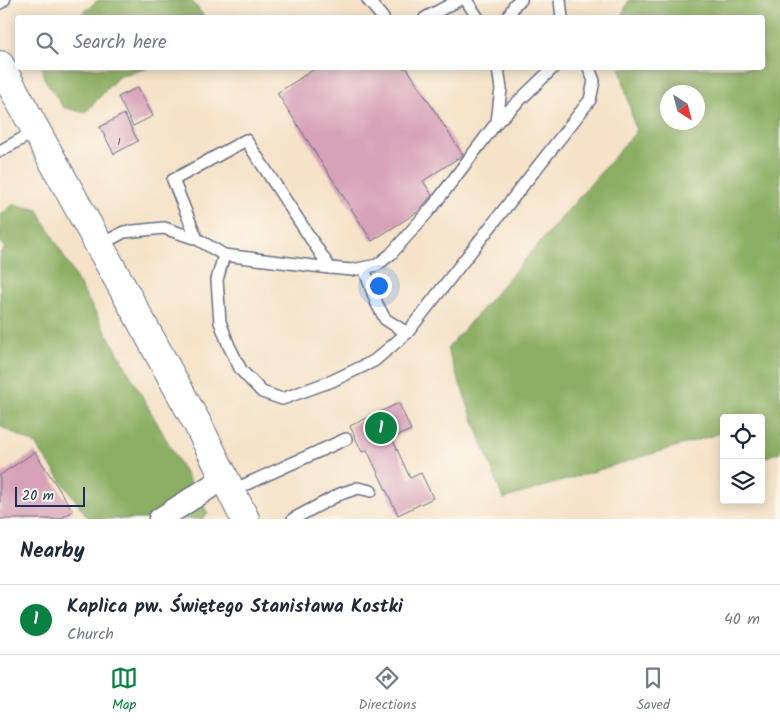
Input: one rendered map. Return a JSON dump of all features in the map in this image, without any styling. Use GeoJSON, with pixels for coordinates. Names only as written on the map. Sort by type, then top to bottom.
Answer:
{"type":"FeatureCollection","features":[{"type":"Feature","properties":{"kind":"main road"},"geometry":{"type":"LineString","coordinates":[[0,65],[197,423],[245,519]]}},
{"type":"Feature","properties":{"kind":"street"},"geometry":{"type":"LineString","coordinates":[[160,519],[228,485]]}},
{"type":"Feature","properties":{"kind":"lane"},"geometry":{"type":"LineString","coordinates":[[0,3],[4,0]]}},
{"type":"Feature","properties":{"kind":"lane"},"geometry":{"type":"LineString","coordinates":[[368,0],[380,15]]}},
{"type":"Feature","properties":{"kind":"lane"},"geometry":{"type":"LineString","coordinates":[[431,15],[459,0]]}},
{"type":"Feature","properties":{"kind":"lane"},"geometry":{"type":"LineString","coordinates":[[466,0],[476,15]]}},
{"type":"Feature","properties":{"kind":"lane"},"geometry":{"type":"LineString","coordinates":[[510,15],[515,4],[521,0]]}},
{"type":"Feature","properties":{"kind":"lane"},"geometry":{"type":"LineString","coordinates":[[560,0],[562,15]]}},
{"type":"Feature","properties":{"kind":"lane"},"geometry":{"type":"LineString","coordinates":[[497,122],[501,89],[498,70]]}},
{"type":"Feature","properties":{"kind":"lane"},"geometry":{"type":"LineString","coordinates":[[98,246],[124,232],[164,228],[197,239],[224,255],[330,268],[364,268],[377,264],[391,254],[434,204],[497,122],[551,70]]}},
{"type":"Feature","properties":{"kind":"lane"},"geometry":{"type":"LineString","coordinates":[[224,255],[217,280],[220,322],[241,370],[262,392],[282,399],[332,381],[374,361],[407,333],[590,100],[594,81],[590,70]]}},
{"type":"Feature","properties":{"kind":"lane"},"geometry":{"type":"LineString","coordinates":[[0,151],[36,131]]}},
{"type":"Feature","properties":{"kind":"lane"},"geometry":{"type":"LineString","coordinates":[[197,239],[173,180],[246,140],[330,268]]}},
{"type":"Feature","properties":{"kind":"lane"},"geometry":{"type":"LineString","coordinates":[[364,268],[377,304],[385,319],[407,333]]}},
{"type":"Feature","properties":{"kind":"lane"},"geometry":{"type":"LineString","coordinates":[[228,485],[346,439]]}},
{"type":"Feature","properties":{"kind":"lane"},"geometry":{"type":"LineString","coordinates":[[293,519],[340,494],[358,488],[371,490]]}},
{"type":"Feature","properties":{"kind":"green space"},"geometry":{"type":"Polygon","coordinates":[[[98,0],[191,0],[203,15],[80,15],[98,0]]]}},
{"type":"Feature","properties":{"kind":"green space"},"geometry":{"type":"Polygon","coordinates":[[[629,0],[780,0],[780,452],[765,458],[765,414],[720,414],[720,433],[503,499],[447,349],[636,132],[620,70],[765,70],[765,15],[622,15],[629,0]]]}},
{"type":"Feature","properties":{"kind":"green space"},"geometry":{"type":"Polygon","coordinates":[[[42,70],[141,70],[118,77],[85,113],[63,107],[44,78],[42,70]]]}},
{"type":"Feature","properties":{"kind":"green space"},"geometry":{"type":"Polygon","coordinates":[[[14,204],[38,210],[208,514],[202,519],[89,519],[35,444],[0,426],[0,253],[5,248],[0,243],[0,216],[14,204]]]}},
{"type":"Feature","properties":{"kind":"building"},"geometry":{"type":"Polygon","coordinates":[[[313,70],[408,70],[463,155],[423,181],[432,195],[419,211],[372,241],[277,93],[313,70]]]}},
{"type":"Feature","properties":{"kind":"building"},"geometry":{"type":"Polygon","coordinates":[[[138,87],[153,116],[133,126],[118,97],[138,87]]]}},
{"type":"Feature","properties":{"kind":"building"},"geometry":{"type":"Polygon","coordinates":[[[124,114],[138,141],[114,154],[100,127],[124,114]]]}},
{"type":"Feature","properties":{"kind":"building"},"geometry":{"type":"Polygon","coordinates":[[[399,403],[411,430],[392,438],[410,478],[421,473],[433,498],[398,515],[367,450],[362,452],[350,426],[399,403]]]}},
{"type":"Feature","properties":{"kind":"building"},"geometry":{"type":"Polygon","coordinates":[[[35,452],[73,511],[60,519],[0,519],[0,475],[35,452]]]}},
{"type":"Feature","properties":{"kind":"place","name":"Kaplica pw. Świętego Stanisława Kostki"},"geometry":{"type":"Point","coordinates":[381,428]}}]}
